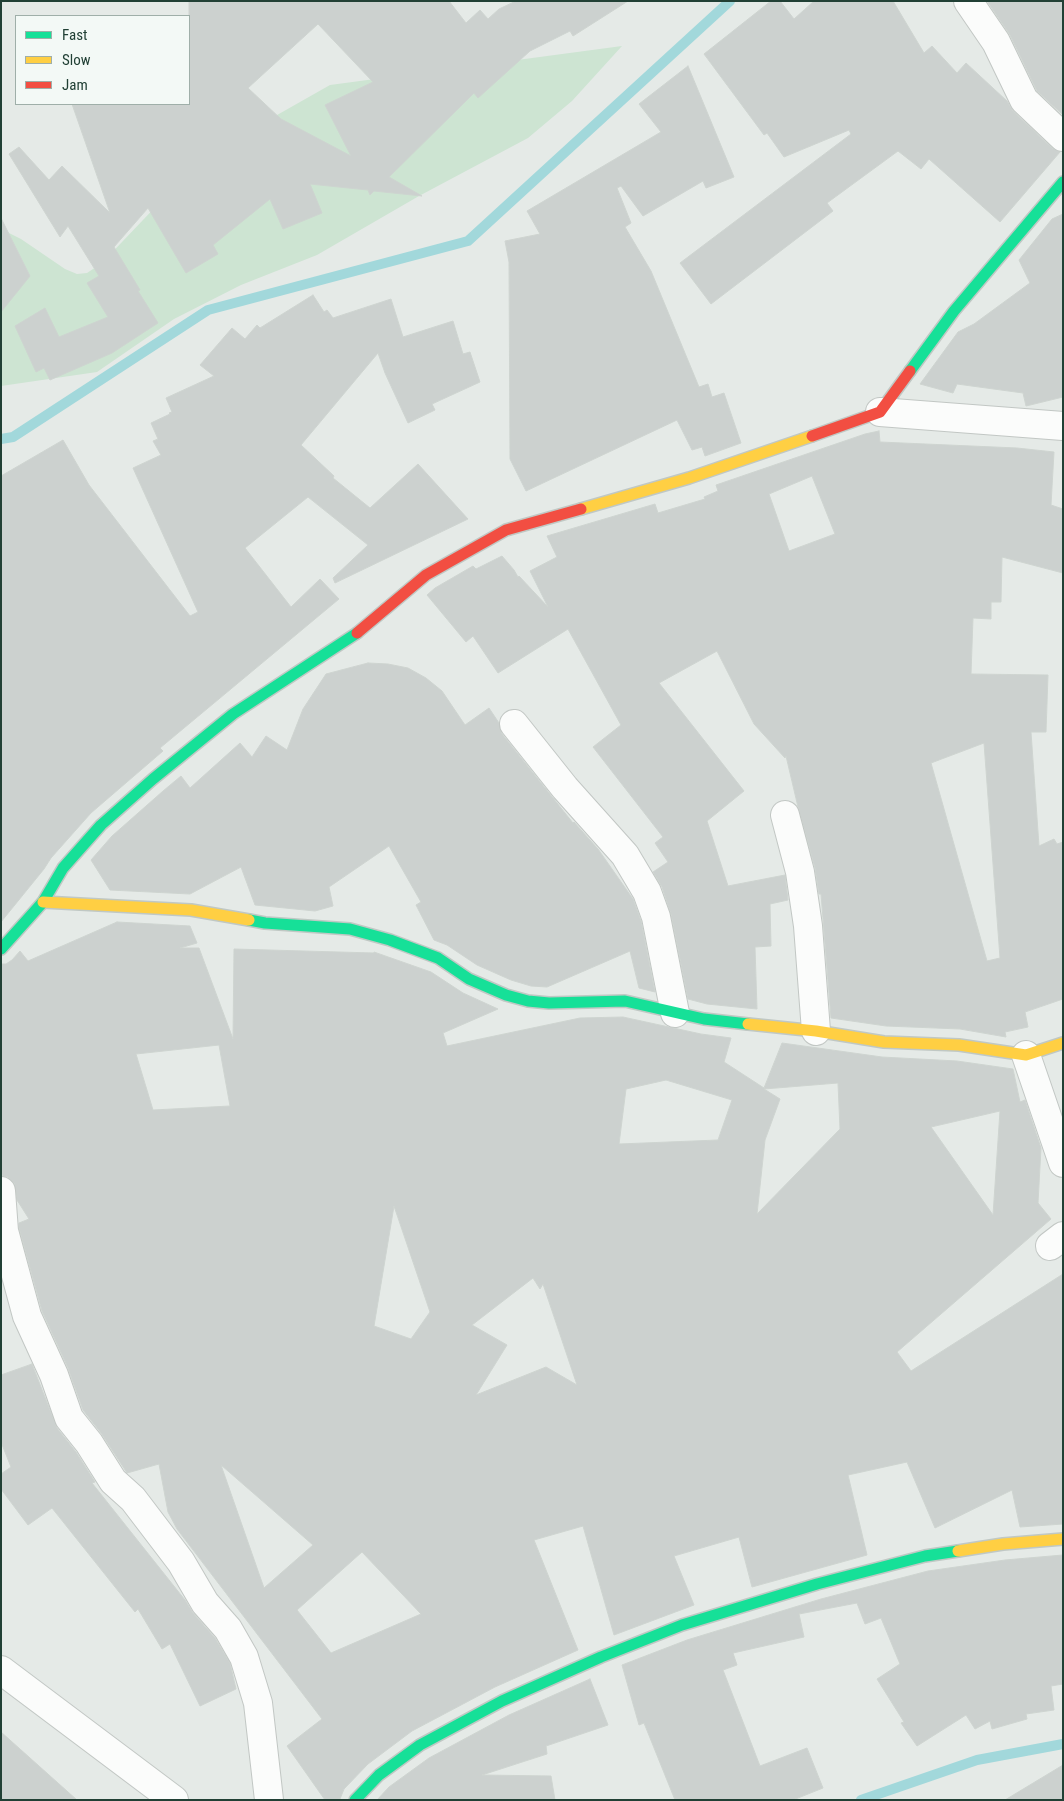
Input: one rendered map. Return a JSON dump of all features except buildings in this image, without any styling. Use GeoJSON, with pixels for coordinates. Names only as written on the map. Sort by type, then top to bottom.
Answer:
{"type":"FeatureCollection","features":[{"type":"Feature","properties":{"kind":"street"},"geometry":{"type":"LineString","coordinates":[[968,1],[996,42],[1024,100],[1063,137]]}},
{"type":"Feature","properties":{"kind":"street"},"geometry":{"type":"LineString","coordinates":[[880,412],[954,311],[1063,182]]}},
{"type":"Feature","properties":{"kind":"street"},"geometry":{"type":"LineString","coordinates":[[1,949],[43,902],[63,868],[101,825],[153,779],[233,714],[366,627],[426,575],[506,530],[689,478],[880,412],[1063,426]]}},
{"type":"Feature","properties":{"kind":"street"},"geometry":{"type":"LineString","coordinates":[[514,724],[565,788],[625,855],[647,892],[656,917],[675,1013]]}},
{"type":"Feature","properties":{"kind":"street"},"geometry":{"type":"LineString","coordinates":[[785,815],[800,872],[808,926],[816,1031]]}},
{"type":"Feature","properties":{"kind":"street"},"geometry":{"type":"LineString","coordinates":[[43,902],[191,910],[265,923],[350,929],[390,940],[438,958],[469,979],[506,995],[528,1001],[549,1003],[625,1002],[704,1020],[816,1031],[884,1042],[959,1045],[1026,1055],[1063,1043]]}},
{"type":"Feature","properties":{"kind":"street"},"geometry":{"type":"LineString","coordinates":[[1026,1055],[1063,1163]]}},
{"type":"Feature","properties":{"kind":"street"},"geometry":{"type":"LineString","coordinates":[[1,1191],[4,1231],[27,1316],[54,1375],[69,1418],[89,1443],[113,1481],[133,1499],[181,1562],[205,1603],[228,1629],[244,1657],[258,1703],[269,1800]]}},
{"type":"Feature","properties":{"kind":"street"},"geometry":{"type":"LineString","coordinates":[[355,1800],[379,1776],[420,1745],[470,1717],[502,1700],[600,1657],[682,1624],[817,1584],[925,1556],[1003,1544],[1063,1539]]}},
{"type":"Feature","properties":{"kind":"street"},"geometry":{"type":"LineString","coordinates":[[1,1670],[174,1800]]}},
{"type":"Feature","properties":{"kind":"green space"},"geometry":{"type":"Polygon","coordinates":[[[622,46],[572,101],[528,138],[419,196],[317,255],[241,285],[174,319],[97,372],[1,386],[1,229],[21,239],[65,269],[77,274],[87,273],[102,263],[203,157],[330,85],[622,46]]]}},
{"type":"Feature","properties":{"kind":"waterway"},"geometry":{"type":"LineString","coordinates":[[1,439],[13,437],[208,310],[468,241],[730,1]]}},
{"type":"Feature","properties":{"kind":"waterway"},"geometry":{"type":"LineString","coordinates":[[861,1800],[977,1760],[1063,1744]]}},
{"type":"Feature","properties":{"kind":"traffic: fast"},"geometry":{"type":"LineString","coordinates":[[910,371],[954,311],[1063,182]]}},
{"type":"Feature","properties":{"kind":"traffic: fast"},"geometry":{"type":"LineString","coordinates":[[1,949],[43,902],[63,868],[101,825],[153,779],[233,714],[357,633]]}},
{"type":"Feature","properties":{"kind":"traffic: fast"},"geometry":{"type":"LineString","coordinates":[[249,920],[265,923],[350,929],[390,940],[438,958],[469,979],[506,995],[528,1001],[549,1003],[625,1001],[704,1019],[748,1024]]}},
{"type":"Feature","properties":{"kind":"traffic: fast"},"geometry":{"type":"LineString","coordinates":[[355,1800],[379,1775],[420,1745],[502,1701],[601,1657],[682,1625],[817,1584],[925,1556],[958,1551]]}},
{"type":"Feature","properties":{"kind":"traffic: slow"},"geometry":{"type":"LineString","coordinates":[[581,509],[689,478],[812,436]]}},
{"type":"Feature","properties":{"kind":"traffic: slow"},"geometry":{"type":"LineString","coordinates":[[43,902],[191,910],[249,920]]}},
{"type":"Feature","properties":{"kind":"traffic: slow"},"geometry":{"type":"LineString","coordinates":[[748,1024],[816,1031],[884,1042],[959,1045],[1026,1055],[1063,1043]]}},
{"type":"Feature","properties":{"kind":"traffic: slow"},"geometry":{"type":"LineString","coordinates":[[958,1551],[1003,1544],[1063,1539]]}},
{"type":"Feature","properties":{"kind":"traffic: jam"},"geometry":{"type":"LineString","coordinates":[[812,436],[880,412],[910,371]]}},
{"type":"Feature","properties":{"kind":"traffic: jam"},"geometry":{"type":"LineString","coordinates":[[357,633],[426,575],[506,530],[581,509]]}}]}
